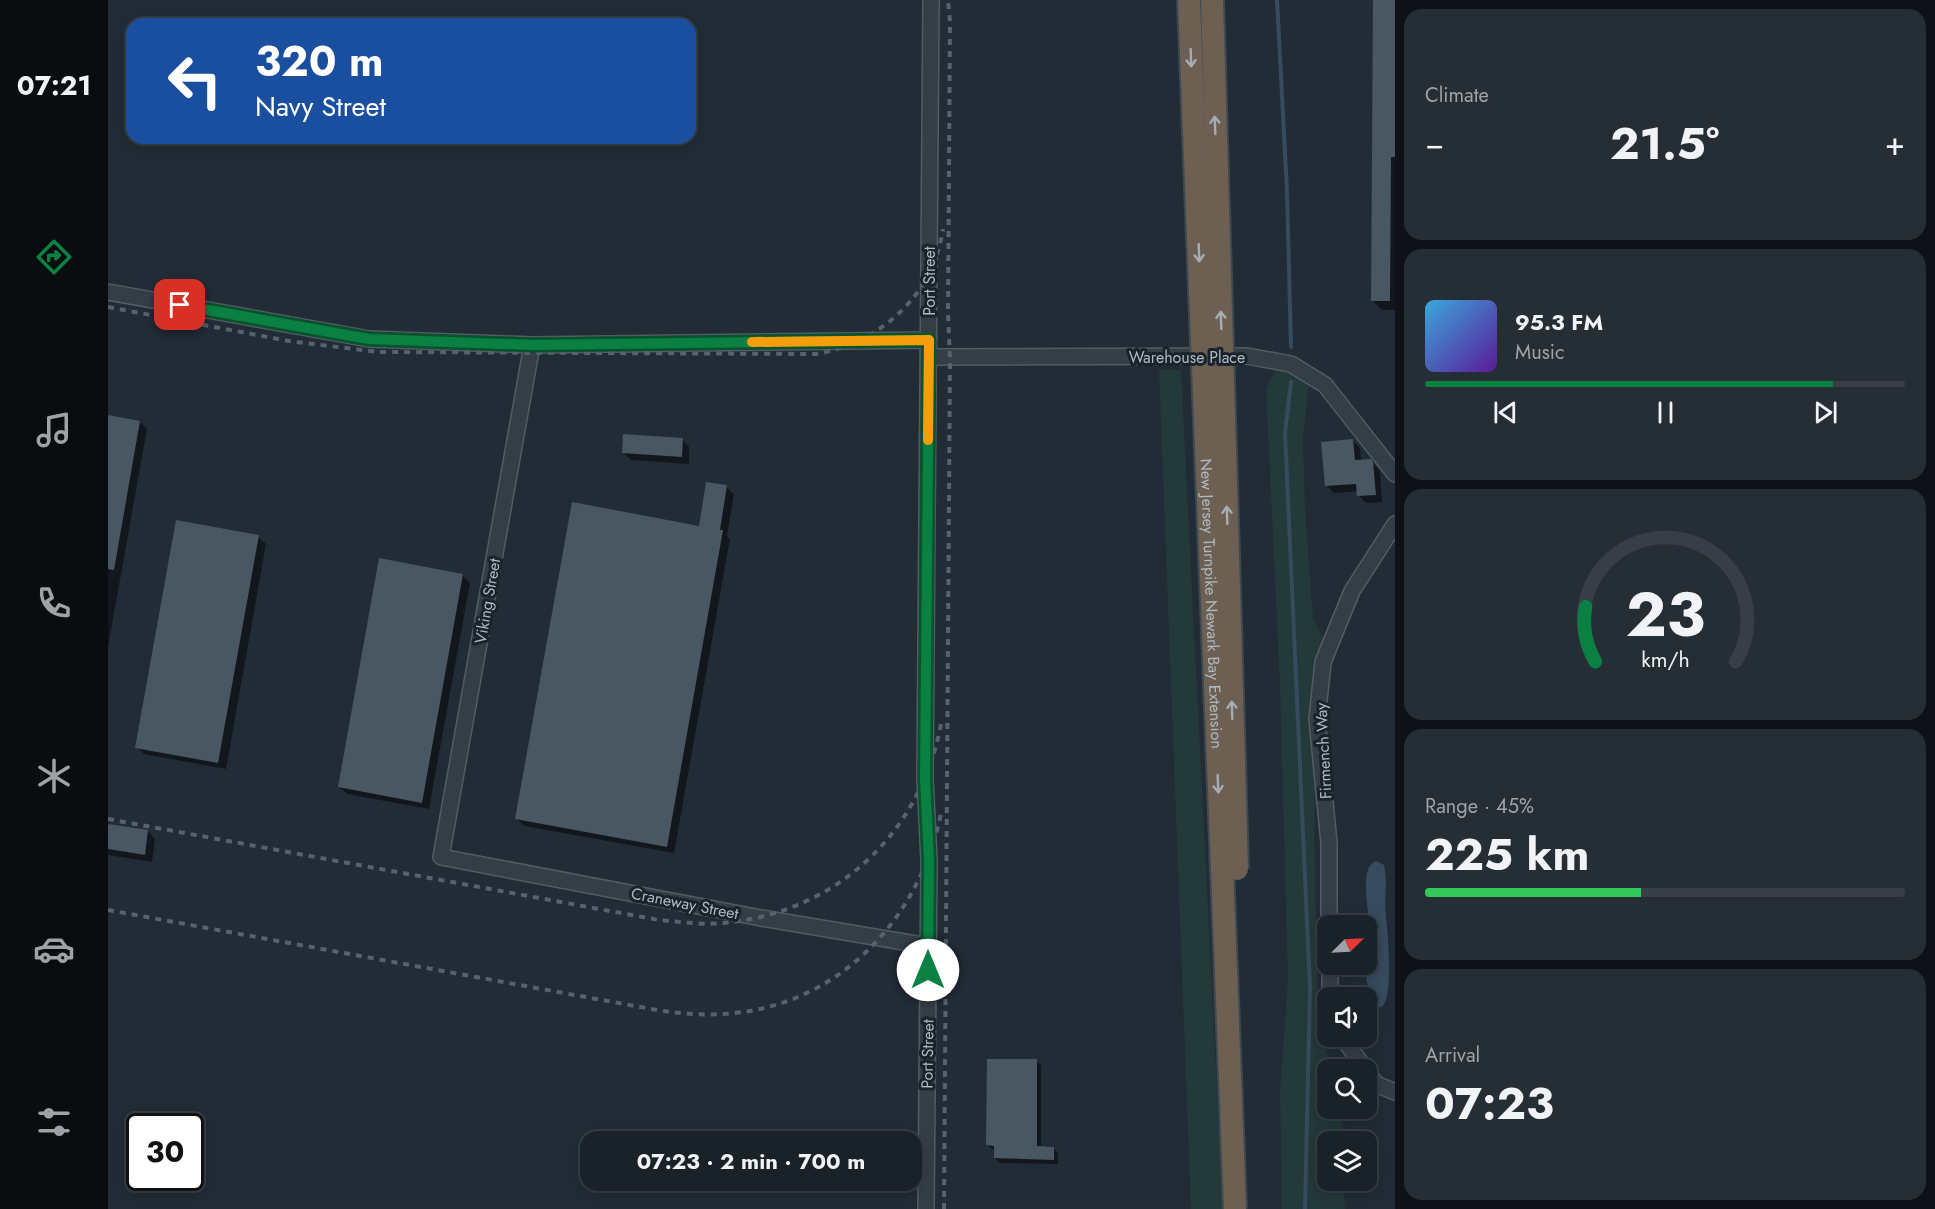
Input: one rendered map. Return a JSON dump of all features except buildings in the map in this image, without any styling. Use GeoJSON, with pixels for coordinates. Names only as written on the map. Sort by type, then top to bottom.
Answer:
{"type":"FeatureCollection","features":[{"type":"Feature","properties":{"kind":"highway","name":"New Jersey Turnpike Newark Bay Extension"},"geometry":{"type":"LineString","coordinates":[[1189,0],[1235,1209]]}},
{"type":"Feature","properties":{"kind":"highway","name":"New Jersey Turnpike Newark Bay Extension"},"geometry":{"type":"LineString","coordinates":[[1212,0],[1240,984],[1250,1209]]}},
{"type":"Feature","properties":{"kind":"street","name":"Port Street"},"geometry":{"type":"LineString","coordinates":[[926,1209],[929,860],[925,779],[932,0]]}},
{"type":"Feature","properties":{"kind":"street"},"geometry":{"type":"LineString","coordinates":[[108,292],[369,339],[532,345],[929,340]]}},
{"type":"Feature","properties":{"kind":"street","name":"Viking Street"},"geometry":{"type":"LineString","coordinates":[[441,857],[532,345]]}},
{"type":"Feature","properties":{"kind":"street","name":"Warehouse Place"},"geometry":{"type":"LineString","coordinates":[[928,357],[1247,356],[1291,364],[1325,385],[1395,474]]}},
{"type":"Feature","properties":{"kind":"street","name":"Firmench Way"},"geometry":{"type":"LineString","coordinates":[[1329,915],[1329,843],[1317,719],[1323,662],[1352,591],[1395,524]]}},
{"type":"Feature","properties":{"kind":"street","name":"Craneway Street"},"geometry":{"type":"LineString","coordinates":[[441,857],[761,918],[928,946]]}},
{"type":"Feature","properties":{"kind":"street"},"geometry":{"type":"LineString","coordinates":[[1377,1084],[1395,1092]]}},
{"type":"Feature","properties":{"kind":"green space"},"geometry":{"type":"Polygon","coordinates":[[[1278,365],[1309,382],[1303,439],[1305,510],[1313,618],[1324,642],[1314,825],[1317,1047],[1325,1047],[1329,1059],[1317,1059],[1317,1119],[1341,1119],[1342,1131],[1317,1131],[1317,1191],[1344,1191],[1345,1209],[1282,1209],[1280,1092],[1288,981],[1280,686],[1266,389],[1278,365]]]}},
{"type":"Feature","properties":{"kind":"green space"},"geometry":{"type":"Polygon","coordinates":[[[1159,370],[1181,370],[1223,1209],[1191,1209],[1159,370]]]}},
{"type":"Feature","properties":{"kind":"water"},"geometry":{"type":"Polygon","coordinates":[[[1373,862],[1384,865],[1388,939],[1389,985],[1383,1005],[1378,1007],[1377,987],[1369,987],[1366,975],[1377,975],[1377,915],[1368,915],[1366,880],[1367,871],[1373,862]]]}},
{"type":"Feature","properties":{"kind":"waterway"},"geometry":{"type":"LineString","coordinates":[[1277,0],[1287,191],[1291,347]]}},
{"type":"Feature","properties":{"kind":"waterway"},"geometry":{"type":"LineString","coordinates":[[1291,382],[1285,433],[1310,988],[1305,1209]]}},
{"type":"Feature","properties":{"kind":"railway"},"geometry":{"type":"LineString","coordinates":[[944,1209],[950,357],[948,315],[950,22],[948,0]]}},
{"type":"Feature","properties":{"kind":"railway"},"geometry":{"type":"LineString","coordinates":[[108,307],[289,341],[378,352],[816,354],[861,339],[882,327],[900,312],[928,275],[943,229]]}},
{"type":"Feature","properties":{"kind":"railway"},"geometry":{"type":"LineString","coordinates":[[108,819],[659,920],[713,924],[732,922],[771,914],[807,901],[840,882],[870,858],[895,830],[915,798],[931,763],[941,724]]}},
{"type":"Feature","properties":{"kind":"railway"},"geometry":{"type":"LineString","coordinates":[[108,910],[657,1010],[696,1014],[735,1013],[774,1005],[810,991],[842,972],[871,947],[896,918],[916,886],[931,850],[941,813]]}},
{"type":"Feature","properties":{"kind":"slow traffic"},"geometry":{"type":"LineString","coordinates":[[752,342],[929,340],[928,440]]}},
{"type":"Feature","properties":{"kind":"route"},"geometry":{"type":"LineString","coordinates":[[180,305],[369,339],[532,345],[929,340],[925,779],[929,860],[928,970]]}}]}
